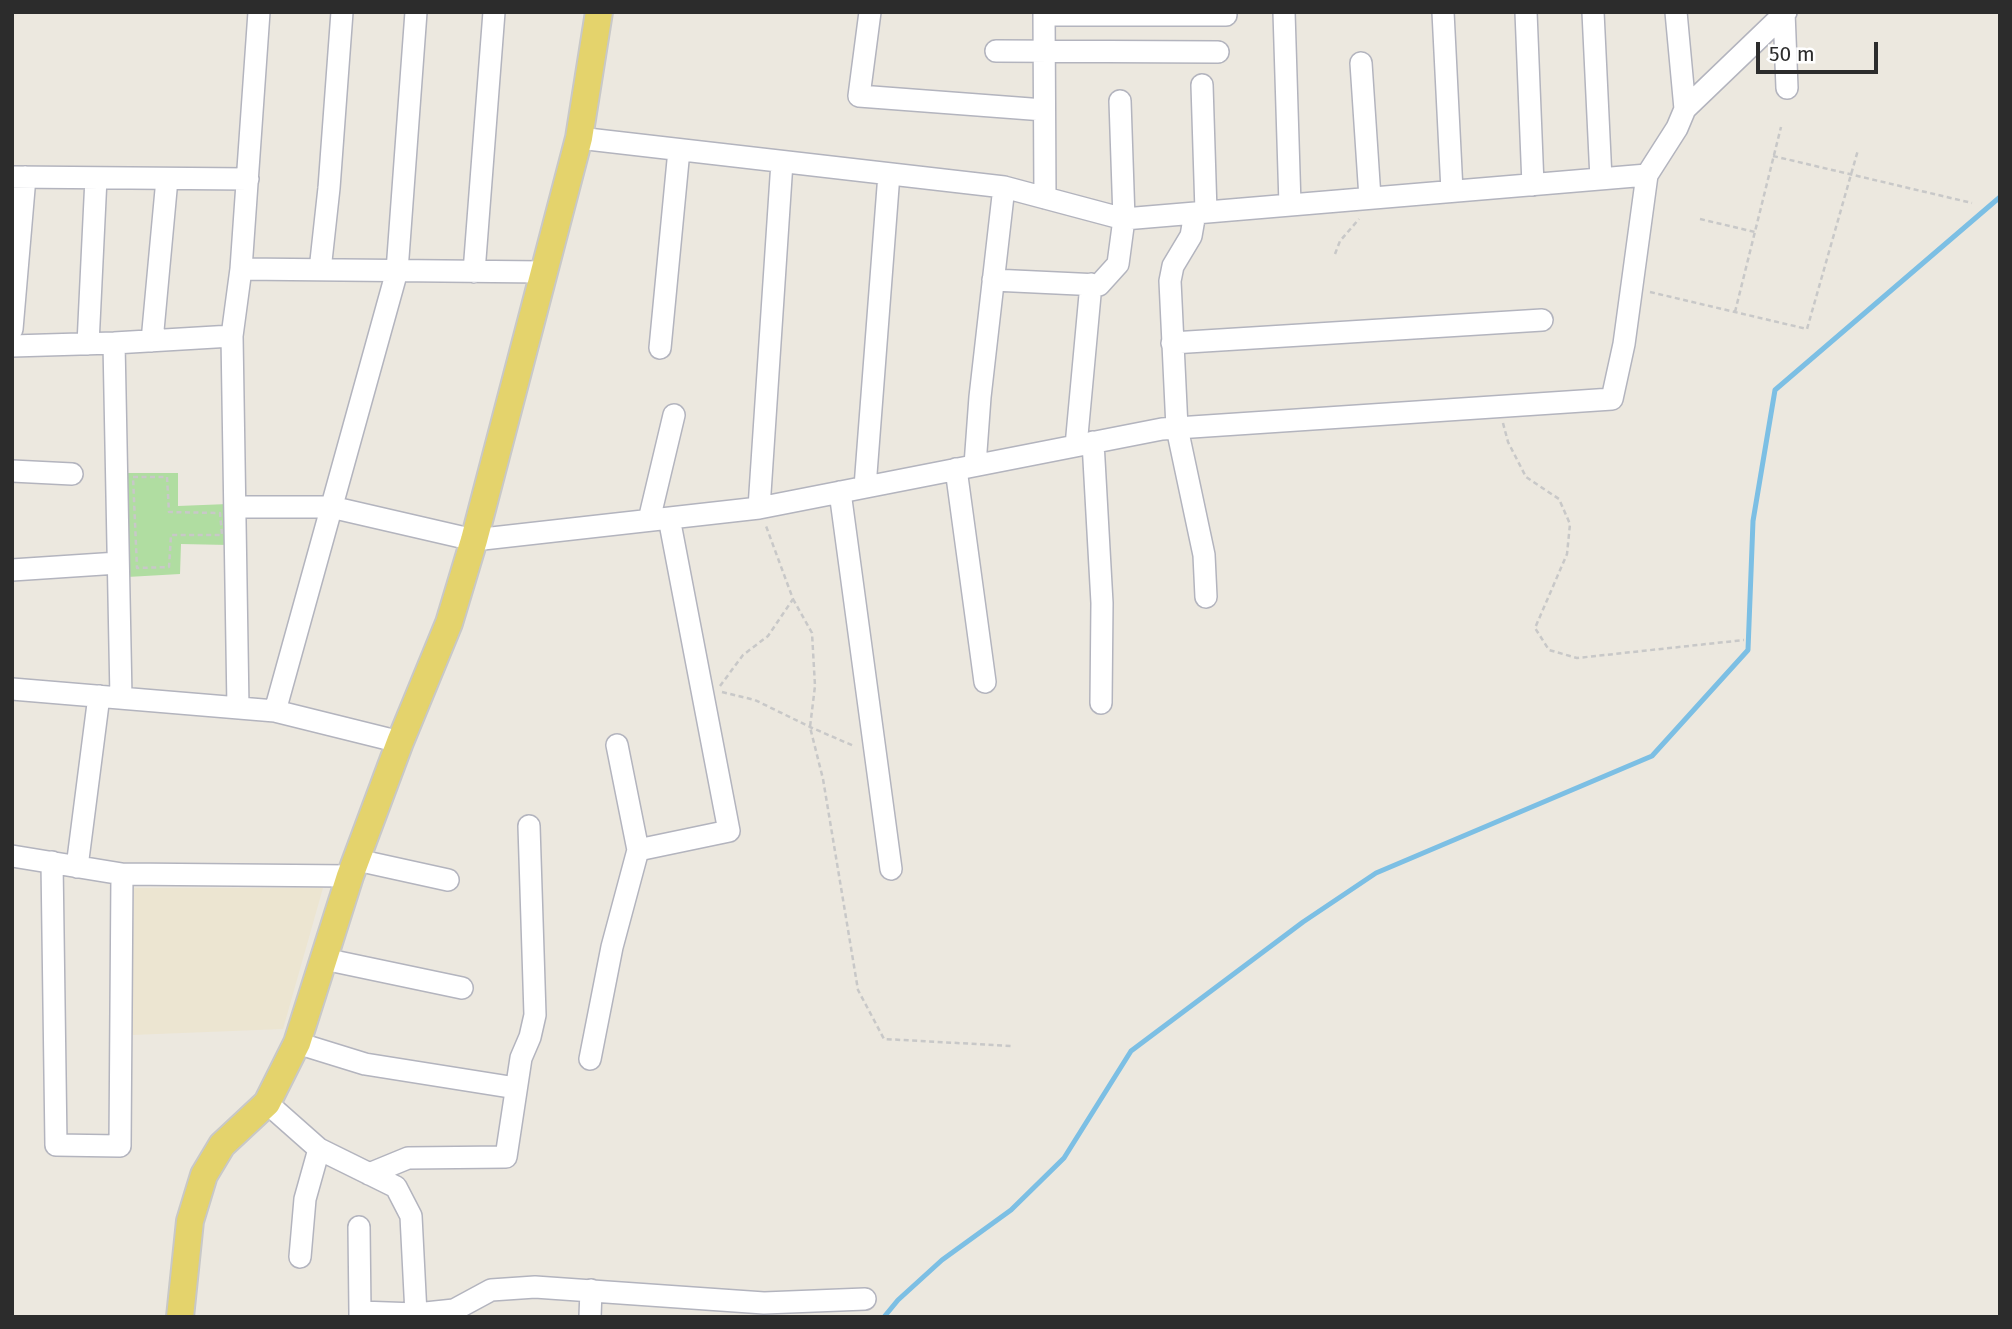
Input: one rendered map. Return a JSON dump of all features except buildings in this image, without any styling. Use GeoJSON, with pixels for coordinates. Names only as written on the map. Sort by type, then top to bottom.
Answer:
{"type":"FeatureCollection","features":[{"type":"Feature","properties":{"kind":"main road"},"geometry":{"type":"LineString","coordinates":[[180,1317],[190,1221],[204,1174],[222,1145],[267,1103],[297,1043],[353,868],[400,742],[449,623],[474,540],[579,138],[599,12]]}},
{"type":"Feature","properties":{"kind":"street"},"geometry":{"type":"LineString","coordinates":[[238,708],[232,336],[241,269],[259,12]]}},
{"type":"Feature","properties":{"kind":"street"},"geometry":{"type":"LineString","coordinates":[[320,270],[342,12]]}},
{"type":"Feature","properties":{"kind":"street"},"geometry":{"type":"LineString","coordinates":[[275,711],[397,271],[416,12]]}},
{"type":"Feature","properties":{"kind":"street"},"geometry":{"type":"LineString","coordinates":[[474,272],[494,12]]}},
{"type":"Feature","properties":{"kind":"street"},"geometry":{"type":"LineString","coordinates":[[870,12],[859,96],[1044,110]]}},
{"type":"Feature","properties":{"kind":"street"},"geometry":{"type":"LineString","coordinates":[[1284,12],[1290,205]]}},
{"type":"Feature","properties":{"kind":"street"},"geometry":{"type":"LineString","coordinates":[[1443,12],[1452,191]]}},
{"type":"Feature","properties":{"kind":"street"},"geometry":{"type":"LineString","coordinates":[[1526,12],[1533,185]]}},
{"type":"Feature","properties":{"kind":"street"},"geometry":{"type":"LineString","coordinates":[[1593,12],[1601,179]]}},
{"type":"Feature","properties":{"kind":"street"},"geometry":{"type":"LineString","coordinates":[[1676,12],[1685,109]]}},
{"type":"Feature","properties":{"kind":"street"},"geometry":{"type":"LineString","coordinates":[[235,507],[331,507],[474,540],[760,508],[1177,428],[1612,399],[1624,344],[1647,175],[1677,128],[1685,109],[1785,13]]}},
{"type":"Feature","properties":{"kind":"street"},"geometry":{"type":"LineString","coordinates":[[1785,13],[1787,88]]}},
{"type":"Feature","properties":{"kind":"street"},"geometry":{"type":"LineString","coordinates":[[1045,198],[1044,14],[1226,15]]}},
{"type":"Feature","properties":{"kind":"street"},"geometry":{"type":"LineString","coordinates":[[996,51],[1218,52]]}},
{"type":"Feature","properties":{"kind":"street"},"geometry":{"type":"LineString","coordinates":[[1361,63],[1366,199]]}},
{"type":"Feature","properties":{"kind":"street"},"geometry":{"type":"LineString","coordinates":[[1202,85],[1200,213],[1191,236],[1173,266],[1170,281],[1177,428],[1204,555],[1206,597]]}},
{"type":"Feature","properties":{"kind":"street"},"geometry":{"type":"LineString","coordinates":[[993,280],[1099,285],[1118,264],[1124,219],[1120,101]]}},
{"type":"Feature","properties":{"kind":"street"},"geometry":{"type":"LineString","coordinates":[[579,138],[1004,187],[1124,219],[1647,175]]}},
{"type":"Feature","properties":{"kind":"street"},"geometry":{"type":"LineString","coordinates":[[660,348],[679,150]]}},
{"type":"Feature","properties":{"kind":"street"},"geometry":{"type":"LineString","coordinates":[[760,508],[782,162]]}},
{"type":"Feature","properties":{"kind":"street"},"geometry":{"type":"LineString","coordinates":[[865,487],[890,174]]}},
{"type":"Feature","properties":{"kind":"street"},"geometry":{"type":"LineString","coordinates":[[12,329],[18,177],[247,179]]}},
{"type":"Feature","properties":{"kind":"street"},"geometry":{"type":"LineString","coordinates":[[88,344],[96,178]]}},
{"type":"Feature","properties":{"kind":"street"},"geometry":{"type":"LineString","coordinates":[[152,341],[167,178]]}},
{"type":"Feature","properties":{"kind":"street"},"geometry":{"type":"LineString","coordinates":[[985,682],[966,467],[980,397],[1004,187]]}},
{"type":"Feature","properties":{"kind":"street"},"geometry":{"type":"LineString","coordinates":[[241,269],[544,272]]}},
{"type":"Feature","properties":{"kind":"street"},"geometry":{"type":"LineString","coordinates":[[1091,284],[1085,444],[1102,603],[1101,703]]}},
{"type":"Feature","properties":{"kind":"street"},"geometry":{"type":"LineString","coordinates":[[1172,342],[1542,320]]}},
{"type":"Feature","properties":{"kind":"street"},"geometry":{"type":"LineString","coordinates":[[12,346],[232,336]]}},
{"type":"Feature","properties":{"kind":"street"},"geometry":{"type":"LineString","coordinates":[[114,343],[121,698]]}},
{"type":"Feature","properties":{"kind":"street"},"geometry":{"type":"LineString","coordinates":[[638,850],[729,831],[659,519],[674,415]]}},
{"type":"Feature","properties":{"kind":"street"},"geometry":{"type":"LineString","coordinates":[[12,471],[72,474]]}},
{"type":"Feature","properties":{"kind":"street"},"geometry":{"type":"LineString","coordinates":[[841,492],[891,869]]}},
{"type":"Feature","properties":{"kind":"street"},"geometry":{"type":"LineString","coordinates":[[12,570],[118,564]]}},
{"type":"Feature","properties":{"kind":"street"},"geometry":{"type":"LineString","coordinates":[[12,689],[275,711],[400,742]]}},
{"type":"Feature","properties":{"kind":"street"},"geometry":{"type":"LineString","coordinates":[[77,867],[99,696]]}},
{"type":"Feature","properties":{"kind":"street"},"geometry":{"type":"LineString","coordinates":[[590,1059],[612,947],[638,850],[617,745]]}},
{"type":"Feature","properties":{"kind":"street"},"geometry":{"type":"LineString","coordinates":[[369,1174],[408,1158],[506,1157],[521,1058],[535,1016],[529,826]]}},
{"type":"Feature","properties":{"kind":"street"},"geometry":{"type":"LineString","coordinates":[[12,856],[122,874],[353,868],[448,880]]}},
{"type":"Feature","properties":{"kind":"street"},"geometry":{"type":"LineString","coordinates":[[52,862],[56,1145],[120,1146],[122,874]]}},
{"type":"Feature","properties":{"kind":"street"},"geometry":{"type":"LineString","coordinates":[[324,959],[461,988]]}},
{"type":"Feature","properties":{"kind":"street"},"geometry":{"type":"LineString","coordinates":[[297,1043],[365,1064],[516,1088]]}},
{"type":"Feature","properties":{"kind":"street"},"geometry":{"type":"LineString","coordinates":[[267,1103],[319,1149],[396,1187],[411,1216],[416,1314]]}},
{"type":"Feature","properties":{"kind":"street"},"geometry":{"type":"LineString","coordinates":[[300,1257],[305,1199],[319,1149]]}},
{"type":"Feature","properties":{"kind":"street"},"geometry":{"type":"LineString","coordinates":[[359,1227],[360,1315],[454,1310],[491,1290],[535,1287],[764,1303],[865,1298]]}},
{"type":"Feature","properties":{"kind":"street"},"geometry":{"type":"LineString","coordinates":[[590,1317],[591,1290]]}},
{"type":"Feature","properties":{"kind":"path"},"geometry":{"type":"LineString","coordinates":[[1735,312],[1781,127]]}},
{"type":"Feature","properties":{"kind":"path"},"geometry":{"type":"LineString","coordinates":[[1631,288],[1807,329],[1858,150]]}},
{"type":"Feature","properties":{"kind":"path"},"geometry":{"type":"LineString","coordinates":[[1773,156],[1972,203]]}},
{"type":"Feature","properties":{"kind":"path"},"geometry":{"type":"LineString","coordinates":[[1335,254],[1340,241],[1361,216],[1366,199]]}},
{"type":"Feature","properties":{"kind":"path"},"geometry":{"type":"LineString","coordinates":[[1700,219],[1755,232]]}},
{"type":"Feature","properties":{"kind":"path"},"geometry":{"type":"LineString","coordinates":[[1498,407],[1508,442],[1526,477],[1559,499],[1570,524],[1567,554],[1535,628],[1549,650],[1577,658],[1744,640]]}},
{"type":"Feature","properties":{"kind":"path"},"geometry":{"type":"LineString","coordinates":[[133,477],[167,477],[169,512],[220,513],[222,535],[171,535],[169,567],[137,568],[133,477]]}},
{"type":"Feature","properties":{"kind":"path"},"geometry":{"type":"LineString","coordinates":[[760,508],[793,599],[812,634],[815,686],[810,727],[823,779],[858,990],[884,1039],[1012,1046]]}},
{"type":"Feature","properties":{"kind":"path"},"geometry":{"type":"LineString","coordinates":[[793,599],[768,636],[743,655],[716,691],[755,700],[810,727],[876,754]]}},
{"type":"Feature","properties":{"kind":"shaded area"},"geometry":{"type":"Polygon","coordinates":[[[134,888],[323,888],[283,1029],[132,1035],[134,888]]]}},
{"type":"Feature","properties":{"kind":"green space"},"geometry":{"type":"Polygon","coordinates":[[[124,473],[178,473],[178,506],[228,504],[229,545],[181,544],[180,574],[127,577],[124,473]]]}},
{"type":"Feature","properties":{"kind":"waterway"},"geometry":{"type":"LineString","coordinates":[[884,1317],[898,1300],[942,1260],[1011,1210],[1064,1158],[1131,1051],[1303,922],[1376,873],[1652,756],[1748,650],[1753,521],[1775,390],[2000,197]]}}]}
